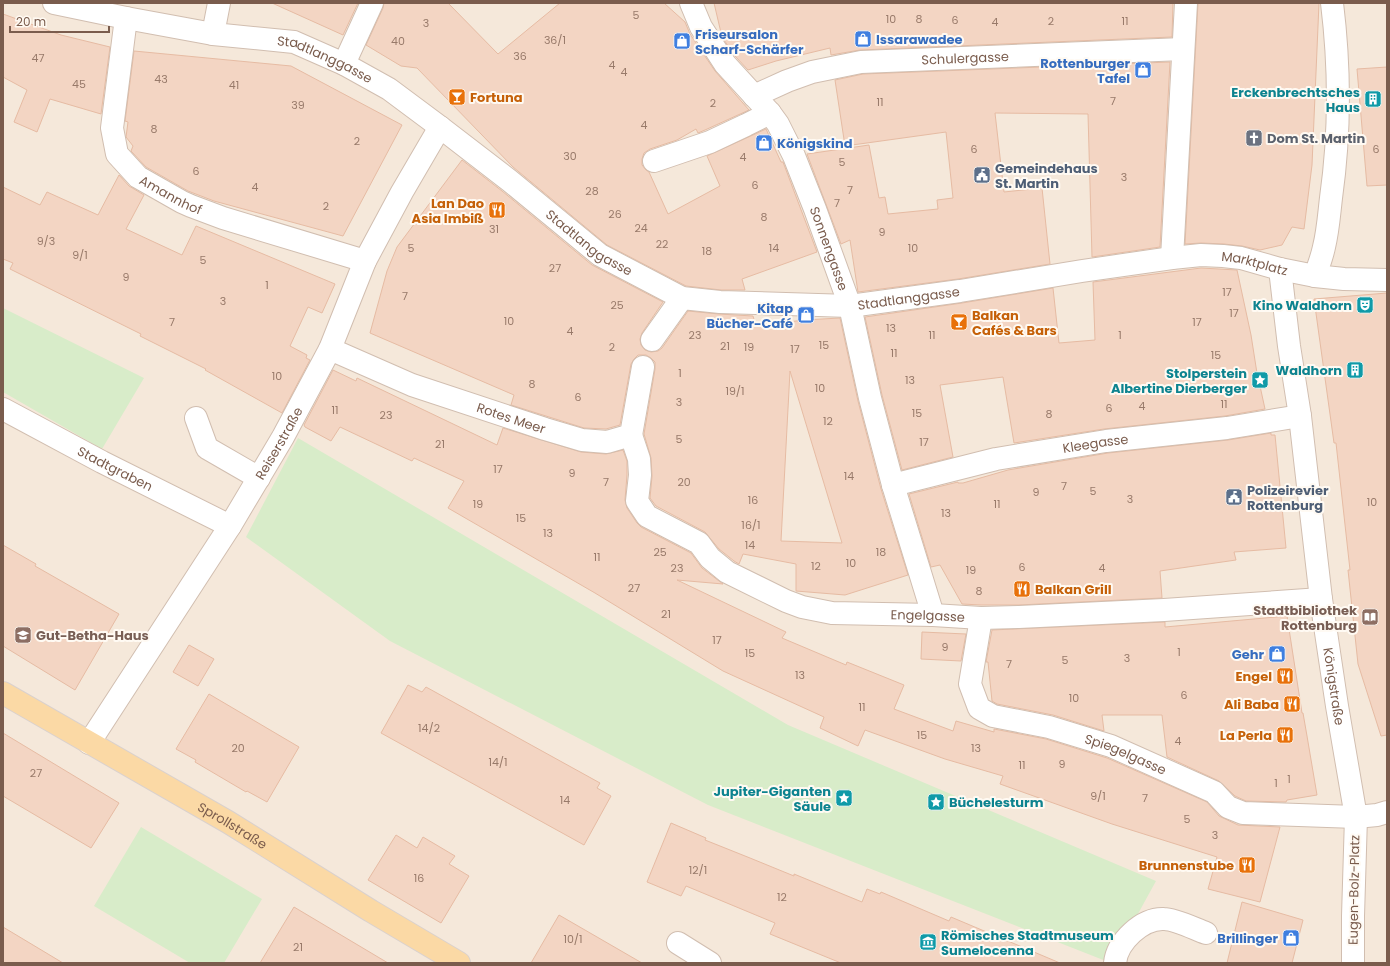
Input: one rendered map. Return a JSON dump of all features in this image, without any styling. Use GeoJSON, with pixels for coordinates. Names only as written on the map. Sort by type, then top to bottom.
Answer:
{"type":"FeatureCollection","features":[{"type":"Feature","properties":{"kind":"main road","name":"Sprollstraße"},"geometry":{"type":"LineString","coordinates":[[3,693],[228,822],[371,911],[459,963]]}},
{"type":"Feature","properties":{"kind":"street"},"geometry":{"type":"LineString","coordinates":[[213,34],[219,3]]}},
{"type":"Feature","properties":{"kind":"street"},"geometry":{"type":"LineString","coordinates":[[344,64],[372,3]]}},
{"type":"Feature","properties":{"kind":"street","name":"Sonnengasse"},"geometry":{"type":"LineString","coordinates":[[691,3],[701,27],[725,64],[770,113],[785,135],[794,156],[829,245],[850,306],[865,376],[893,485],[933,615]]}},
{"type":"Feature","properties":{"kind":"street"},"geometry":{"type":"LineString","coordinates":[[1172,258],[1186,3]]}},
{"type":"Feature","properties":{"kind":"street"},"geometry":{"type":"LineString","coordinates":[[1315,276],[1324,247],[1334,175],[1338,79],[1336,33],[1332,3]]}},
{"type":"Feature","properties":{"kind":"street","name":"Stadtlanggasse"},"geometry":{"type":"LineString","coordinates":[[59,4],[213,34],[294,42],[344,64],[389,89],[440,127],[510,181],[600,255],[682,298],[720,302],[850,306],[960,291],[1172,258]]}},
{"type":"Feature","properties":{"kind":"street","name":"Amannhof"},"geometry":{"type":"LineString","coordinates":[[126,18],[112,128],[117,154],[138,177],[190,206],[223,218],[366,261]]}},
{"type":"Feature","properties":{"kind":"street","name":"Schulergasse"},"geometry":{"type":"LineString","coordinates":[[754,96],[787,81],[812,72],[861,62],[1183,49]]}},
{"type":"Feature","properties":{"kind":"street"},"geometry":{"type":"LineString","coordinates":[[654,160],[710,142],[770,113]]}},
{"type":"Feature","properties":{"kind":"street","name":"Reiserstraße"},"geometry":{"type":"LineString","coordinates":[[89,743],[260,478],[330,349],[366,261],[402,192],[440,127]]}},
{"type":"Feature","properties":{"kind":"street","name":"Marktplatz"},"geometry":{"type":"LineString","coordinates":[[1172,258],[1201,255],[1223,256],[1241,258],[1280,269],[1315,276],[1344,279],[1387,280]]}},
{"type":"Feature","properties":{"kind":"street","name":"Königstraße"},"geometry":{"type":"LineString","coordinates":[[1280,269],[1289,346],[1300,416],[1321,599],[1356,817]]}},
{"type":"Feature","properties":{"kind":"street"},"geometry":{"type":"LineString","coordinates":[[652,340],[682,298]]}},
{"type":"Feature","properties":{"kind":"street","name":"Rotes Meer"},"geometry":{"type":"LineString","coordinates":[[330,349],[412,385],[582,440],[607,442],[632,435]]}},
{"type":"Feature","properties":{"kind":"street"},"geometry":{"type":"LineString","coordinates":[[632,435],[643,367]]}},
{"type":"Feature","properties":{"kind":"street","name":"Stadtgraben"},"geometry":{"type":"LineString","coordinates":[[3,409],[102,462],[230,526]]}},
{"type":"Feature","properties":{"kind":"street","name":"Kleegasse"},"geometry":{"type":"LineString","coordinates":[[893,485],[996,459],[1106,440],[1226,428],[1300,416]]}},
{"type":"Feature","properties":{"kind":"street"},"geometry":{"type":"LineString","coordinates":[[196,418],[207,448],[260,478]]}},
{"type":"Feature","properties":{"kind":"street","name":"Engelgasse"},"geometry":{"type":"LineString","coordinates":[[632,435],[639,459],[640,475],[637,501],[647,516],[699,543],[710,558],[727,572],[786,601],[802,607],[832,613],[933,615],[981,618],[1164,610],[1321,599]]}},
{"type":"Feature","properties":{"kind":"street","name":"Spiegelgasse"},"geometry":{"type":"LineString","coordinates":[[981,618],[970,684],[979,708],[993,716],[1049,728],[1111,746],[1214,792],[1228,807],[1243,813],[1356,817],[1376,815],[1387,812]]}},
{"type":"Feature","properties":{"kind":"street","name":"Eugen-Bolz-Platz"},"geometry":{"type":"LineString","coordinates":[[1353,963],[1356,817]]}},
{"type":"Feature","properties":{"kind":"street"},"geometry":{"type":"LineString","coordinates":[[1115,963],[1116,955],[1124,941],[1136,928],[1149,922],[1164,918],[1206,933]]}},
{"type":"Feature","properties":{"kind":"street"},"geometry":{"type":"LineString","coordinates":[[678,944],[710,963]]}},
{"type":"Feature","properties":{"kind":"shaded area"},"geometry":{"type":"Polygon","coordinates":[[[3,3],[1387,3],[1387,963],[3,963],[3,3]]]}},
{"type":"Feature","properties":{"kind":"green space"},"geometry":{"type":"Polygon","coordinates":[[[3,308],[144,378],[102,449],[3,392],[3,308]]]}},
{"type":"Feature","properties":{"kind":"green space"},"geometry":{"type":"Polygon","coordinates":[[[298,438],[788,725],[1156,881],[1111,963],[708,805],[390,641],[246,537],[298,438]]]}},
{"type":"Feature","properties":{"kind":"green space"},"geometry":{"type":"Polygon","coordinates":[[[141,827],[262,899],[224,963],[190,963],[94,906],[141,827]]]}},
{"type":"Feature","properties":{"kind":"building"},"geometry":{"type":"Polygon","coordinates":[[[272,3],[358,3],[343,35],[272,3]]]}},
{"type":"Feature","properties":{"kind":"building"},"geometry":{"type":"Polygon","coordinates":[[[384,3],[448,3],[498,54],[560,3],[664,3],[685,22],[690,34],[715,71],[749,110],[698,133],[696,129],[677,140],[650,149],[644,153],[642,165],[649,172],[668,214],[720,186],[707,156],[766,129],[781,162],[783,162],[817,252],[742,279],[745,290],[721,290],[686,286],[607,245],[513,167],[417,68],[401,66],[366,45],[384,3]]]}},
{"type":"Feature","properties":{"kind":"building"},"geometry":{"type":"Polygon","coordinates":[[[714,3],[1173,3],[1172,37],[860,50],[831,55],[830,48],[776,61],[748,70],[735,56],[722,37],[714,3]]]}},
{"type":"Feature","properties":{"kind":"building","name":"Dom St. Martin"},"geometry":{"type":"Polygon","coordinates":[[[1198,3],[1319,3],[1312,165],[1304,229],[1292,227],[1282,245],[1260,250],[1224,244],[1185,244],[1198,3]]]}},
{"type":"Feature","properties":{"kind":"building"},"geometry":{"type":"Polygon","coordinates":[[[3,14],[61,35],[110,47],[101,114],[50,99],[37,132],[14,122],[27,90],[3,77],[3,14]]]}},
{"type":"Feature","properties":{"kind":"building"},"geometry":{"type":"Polygon","coordinates":[[[134,51],[291,66],[402,125],[343,236],[214,201],[188,191],[146,167],[131,151],[133,146],[126,137],[128,122],[125,121],[134,51]]]}},
{"type":"Feature","properties":{"kind":"building"},"geometry":{"type":"Polygon","coordinates":[[[1170,62],[1160,247],[1092,257],[1088,114],[995,113],[1004,192],[1042,188],[1050,264],[958,279],[858,292],[850,240],[841,244],[807,154],[869,145],[879,198],[885,197],[888,214],[938,209],[937,200],[953,198],[946,132],[845,146],[835,80],[863,74],[1170,62]]]}},
{"type":"Feature","properties":{"kind":"building"},"geometry":{"type":"Polygon","coordinates":[[[1387,67],[1387,185],[1367,186],[1357,69],[1387,67]]]}},
{"type":"Feature","properties":{"kind":"building"},"geometry":{"type":"Polygon","coordinates":[[[462,160],[592,265],[663,302],[642,333],[640,339],[641,345],[645,350],[651,352],[658,351],[662,348],[688,311],[753,316],[756,326],[804,320],[840,318],[858,401],[881,489],[908,575],[845,595],[796,591],[796,564],[743,554],[739,564],[719,549],[705,532],[656,506],[650,498],[652,476],[651,458],[644,434],[655,362],[646,355],[638,355],[631,364],[620,425],[606,429],[584,428],[511,405],[514,395],[370,333],[387,271],[397,247],[462,160]],[[790,371],[781,541],[842,543],[790,371]]]}},
{"type":"Feature","properties":{"kind":"building"},"geometry":{"type":"Polygon","coordinates":[[[119,175],[129,186],[144,195],[126,229],[182,255],[196,226],[335,284],[322,313],[308,307],[290,346],[307,355],[306,358],[310,360],[282,413],[205,370],[206,369],[140,336],[141,334],[10,269],[13,263],[3,259],[3,187],[40,205],[47,192],[98,215],[119,175]]]}},
{"type":"Feature","properties":{"kind":"building"},"geometry":{"type":"Polygon","coordinates":[[[1201,268],[1237,270],[1251,335],[1259,386],[1265,409],[1225,416],[1104,429],[1014,443],[1003,377],[940,385],[953,457],[902,470],[882,395],[865,317],[1053,288],[1059,343],[1095,340],[1093,282],[1201,268]]]}},
{"type":"Feature","properties":{"kind":"building"},"geometry":{"type":"Polygon","coordinates":[[[1387,293],[1387,735],[1381,736],[1358,664],[1348,570],[1350,570],[1336,443],[1334,443],[1314,299],[1387,293]]]}},
{"type":"Feature","properties":{"kind":"building"},"geometry":{"type":"Polygon","coordinates":[[[333,370],[356,381],[357,378],[497,445],[503,428],[581,452],[606,454],[623,450],[627,461],[625,500],[627,508],[637,523],[641,527],[691,553],[702,568],[723,584],[677,580],[786,632],[782,638],[846,665],[847,662],[904,685],[894,709],[953,731],[956,721],[994,732],[994,729],[1046,739],[1107,758],[1207,802],[1219,816],[1238,825],[1280,827],[1260,902],[1208,889],[1217,857],[1112,824],[1000,784],[1003,776],[945,759],[865,730],[858,746],[820,728],[824,717],[723,671],[595,593],[448,508],[464,481],[414,458],[412,461],[340,427],[331,441],[305,427],[304,425],[333,370]]]}},
{"type":"Feature","properties":{"kind":"building"},"geometry":{"type":"Polygon","coordinates":[[[1271,433],[1271,435],[1275,435],[1286,548],[1234,552],[1236,560],[1160,571],[1162,598],[1019,605],[962,604],[940,565],[931,567],[909,494],[958,482],[963,483],[1008,470],[1108,453],[1228,440],[1271,433]]]}},
{"type":"Feature","properties":{"kind":"building"},"geometry":{"type":"Polygon","coordinates":[[[3,545],[36,564],[35,566],[119,614],[75,690],[3,646],[3,545]]]}},
{"type":"Feature","properties":{"kind":"building"},"geometry":{"type":"Polygon","coordinates":[[[1287,616],[1302,713],[1317,795],[1287,800],[1286,802],[1246,801],[1235,796],[1219,781],[1167,757],[1162,715],[1102,715],[1104,731],[1053,715],[997,704],[992,701],[988,662],[986,662],[992,630],[1165,622],[1165,627],[1287,616]]]}},
{"type":"Feature","properties":{"kind":"building"},"geometry":{"type":"Polygon","coordinates":[[[922,632],[966,634],[961,661],[921,659],[922,632]]]}},
{"type":"Feature","properties":{"kind":"building"},"geometry":{"type":"Polygon","coordinates":[[[189,645],[214,659],[198,686],[173,672],[189,645]]]}},
{"type":"Feature","properties":{"kind":"building"},"geometry":{"type":"Polygon","coordinates":[[[408,685],[422,692],[426,687],[600,783],[597,788],[611,796],[584,845],[381,733],[408,685]]]}},
{"type":"Feature","properties":{"kind":"building"},"geometry":{"type":"Polygon","coordinates":[[[209,694],[299,747],[267,802],[247,791],[246,792],[176,749],[209,694]]]}},
{"type":"Feature","properties":{"kind":"building"},"geometry":{"type":"Polygon","coordinates":[[[3,733],[119,803],[91,848],[3,796],[3,733]]]}},
{"type":"Feature","properties":{"kind":"building"},"geometry":{"type":"Polygon","coordinates":[[[671,823],[706,838],[705,840],[862,902],[867,889],[880,894],[881,892],[949,921],[951,917],[1060,963],[841,963],[770,934],[775,923],[686,886],[681,896],[647,882],[671,823]]]}},
{"type":"Feature","properties":{"kind":"building"},"geometry":{"type":"Polygon","coordinates":[[[396,835],[417,848],[423,837],[455,856],[449,864],[469,876],[441,923],[368,880],[396,835]]]}},
{"type":"Feature","properties":{"kind":"building"},"geometry":{"type":"Polygon","coordinates":[[[1242,902],[1303,920],[1292,963],[1227,963],[1242,902]]]}},
{"type":"Feature","properties":{"kind":"building"},"geometry":{"type":"Polygon","coordinates":[[[294,907],[388,963],[260,963],[294,907]]]}},
{"type":"Feature","properties":{"kind":"building"},"geometry":{"type":"Polygon","coordinates":[[[559,915],[642,963],[531,963],[559,915]]]}},
{"type":"Feature","properties":{"kind":"building"},"geometry":{"type":"Polygon","coordinates":[[[3,927],[63,963],[3,963],[3,927]]]}},
{"type":"Feature","properties":{"kind":"place","name":"Issarawadee"},"geometry":{"type":"Point","coordinates":[863,39]}},
{"type":"Feature","properties":{"kind":"place","name":"Friseursalon Scharf-Schärfer"},"geometry":{"type":"Point","coordinates":[682,41]}},
{"type":"Feature","properties":{"kind":"place","name":"Rottenburger Tafel"},"geometry":{"type":"Point","coordinates":[1143,70]}},
{"type":"Feature","properties":{"kind":"place","name":"Fortuna"},"geometry":{"type":"Point","coordinates":[457,97]}},
{"type":"Feature","properties":{"kind":"place","name":"Erckenbrechtsches Haus"},"geometry":{"type":"Point","coordinates":[1373,99]}},
{"type":"Feature","properties":{"kind":"place","name":"Dom St. Martin"},"geometry":{"type":"Point","coordinates":[1254,138]}},
{"type":"Feature","properties":{"kind":"place","name":"Königskind"},"geometry":{"type":"Point","coordinates":[764,143]}},
{"type":"Feature","properties":{"kind":"place","name":"Gemeindehaus St. Martin"},"geometry":{"type":"Point","coordinates":[982,175]}},
{"type":"Feature","properties":{"kind":"place","name":"Lan Dao Asia Imbiß"},"geometry":{"type":"Point","coordinates":[497,210]}},
{"type":"Feature","properties":{"kind":"place","name":"Kino Waldhorn"},"geometry":{"type":"Point","coordinates":[1365,305]}},
{"type":"Feature","properties":{"kind":"place","name":"Kitap Bücher-Café"},"geometry":{"type":"Point","coordinates":[806,315]}},
{"type":"Feature","properties":{"kind":"place","name":"Balkan Cafés & Bars"},"geometry":{"type":"Point","coordinates":[959,322]}},
{"type":"Feature","properties":{"kind":"place","name":"Waldhorn"},"geometry":{"type":"Point","coordinates":[1355,370]}},
{"type":"Feature","properties":{"kind":"place","name":"Stolperstein Albertine Dierberger"},"geometry":{"type":"Point","coordinates":[1260,380]}},
{"type":"Feature","properties":{"kind":"place","name":"Polizeirevier Rottenburg"},"geometry":{"type":"Point","coordinates":[1234,497]}},
{"type":"Feature","properties":{"kind":"place","name":"Balkan Grill"},"geometry":{"type":"Point","coordinates":[1022,589]}},
{"type":"Feature","properties":{"kind":"place","name":"Stadtbibliothek Rottenburg"},"geometry":{"type":"Point","coordinates":[1370,617]}},
{"type":"Feature","properties":{"kind":"place","name":"Gut-Betha-Haus"},"geometry":{"type":"Point","coordinates":[23,635]}},
{"type":"Feature","properties":{"kind":"place","name":"Gehr"},"geometry":{"type":"Point","coordinates":[1277,654]}},
{"type":"Feature","properties":{"kind":"place","name":"Engel"},"geometry":{"type":"Point","coordinates":[1285,676]}},
{"type":"Feature","properties":{"kind":"place","name":"Ali Baba"},"geometry":{"type":"Point","coordinates":[1292,704]}},
{"type":"Feature","properties":{"kind":"place","name":"La Perla"},"geometry":{"type":"Point","coordinates":[1285,735]}},
{"type":"Feature","properties":{"kind":"place","name":"Jupiter-Giganten Säule"},"geometry":{"type":"Point","coordinates":[844,798]}},
{"type":"Feature","properties":{"kind":"place","name":"Büchelesturm"},"geometry":{"type":"Point","coordinates":[936,802]}},
{"type":"Feature","properties":{"kind":"place","name":"Brunnenstube"},"geometry":{"type":"Point","coordinates":[1247,865]}},
{"type":"Feature","properties":{"kind":"place","name":"Brillinger"},"geometry":{"type":"Point","coordinates":[1291,938]}},
{"type":"Feature","properties":{"kind":"place","name":"Römisches Stadtmuseum Sumelocenna"},"geometry":{"type":"Point","coordinates":[928,942]}}]}
